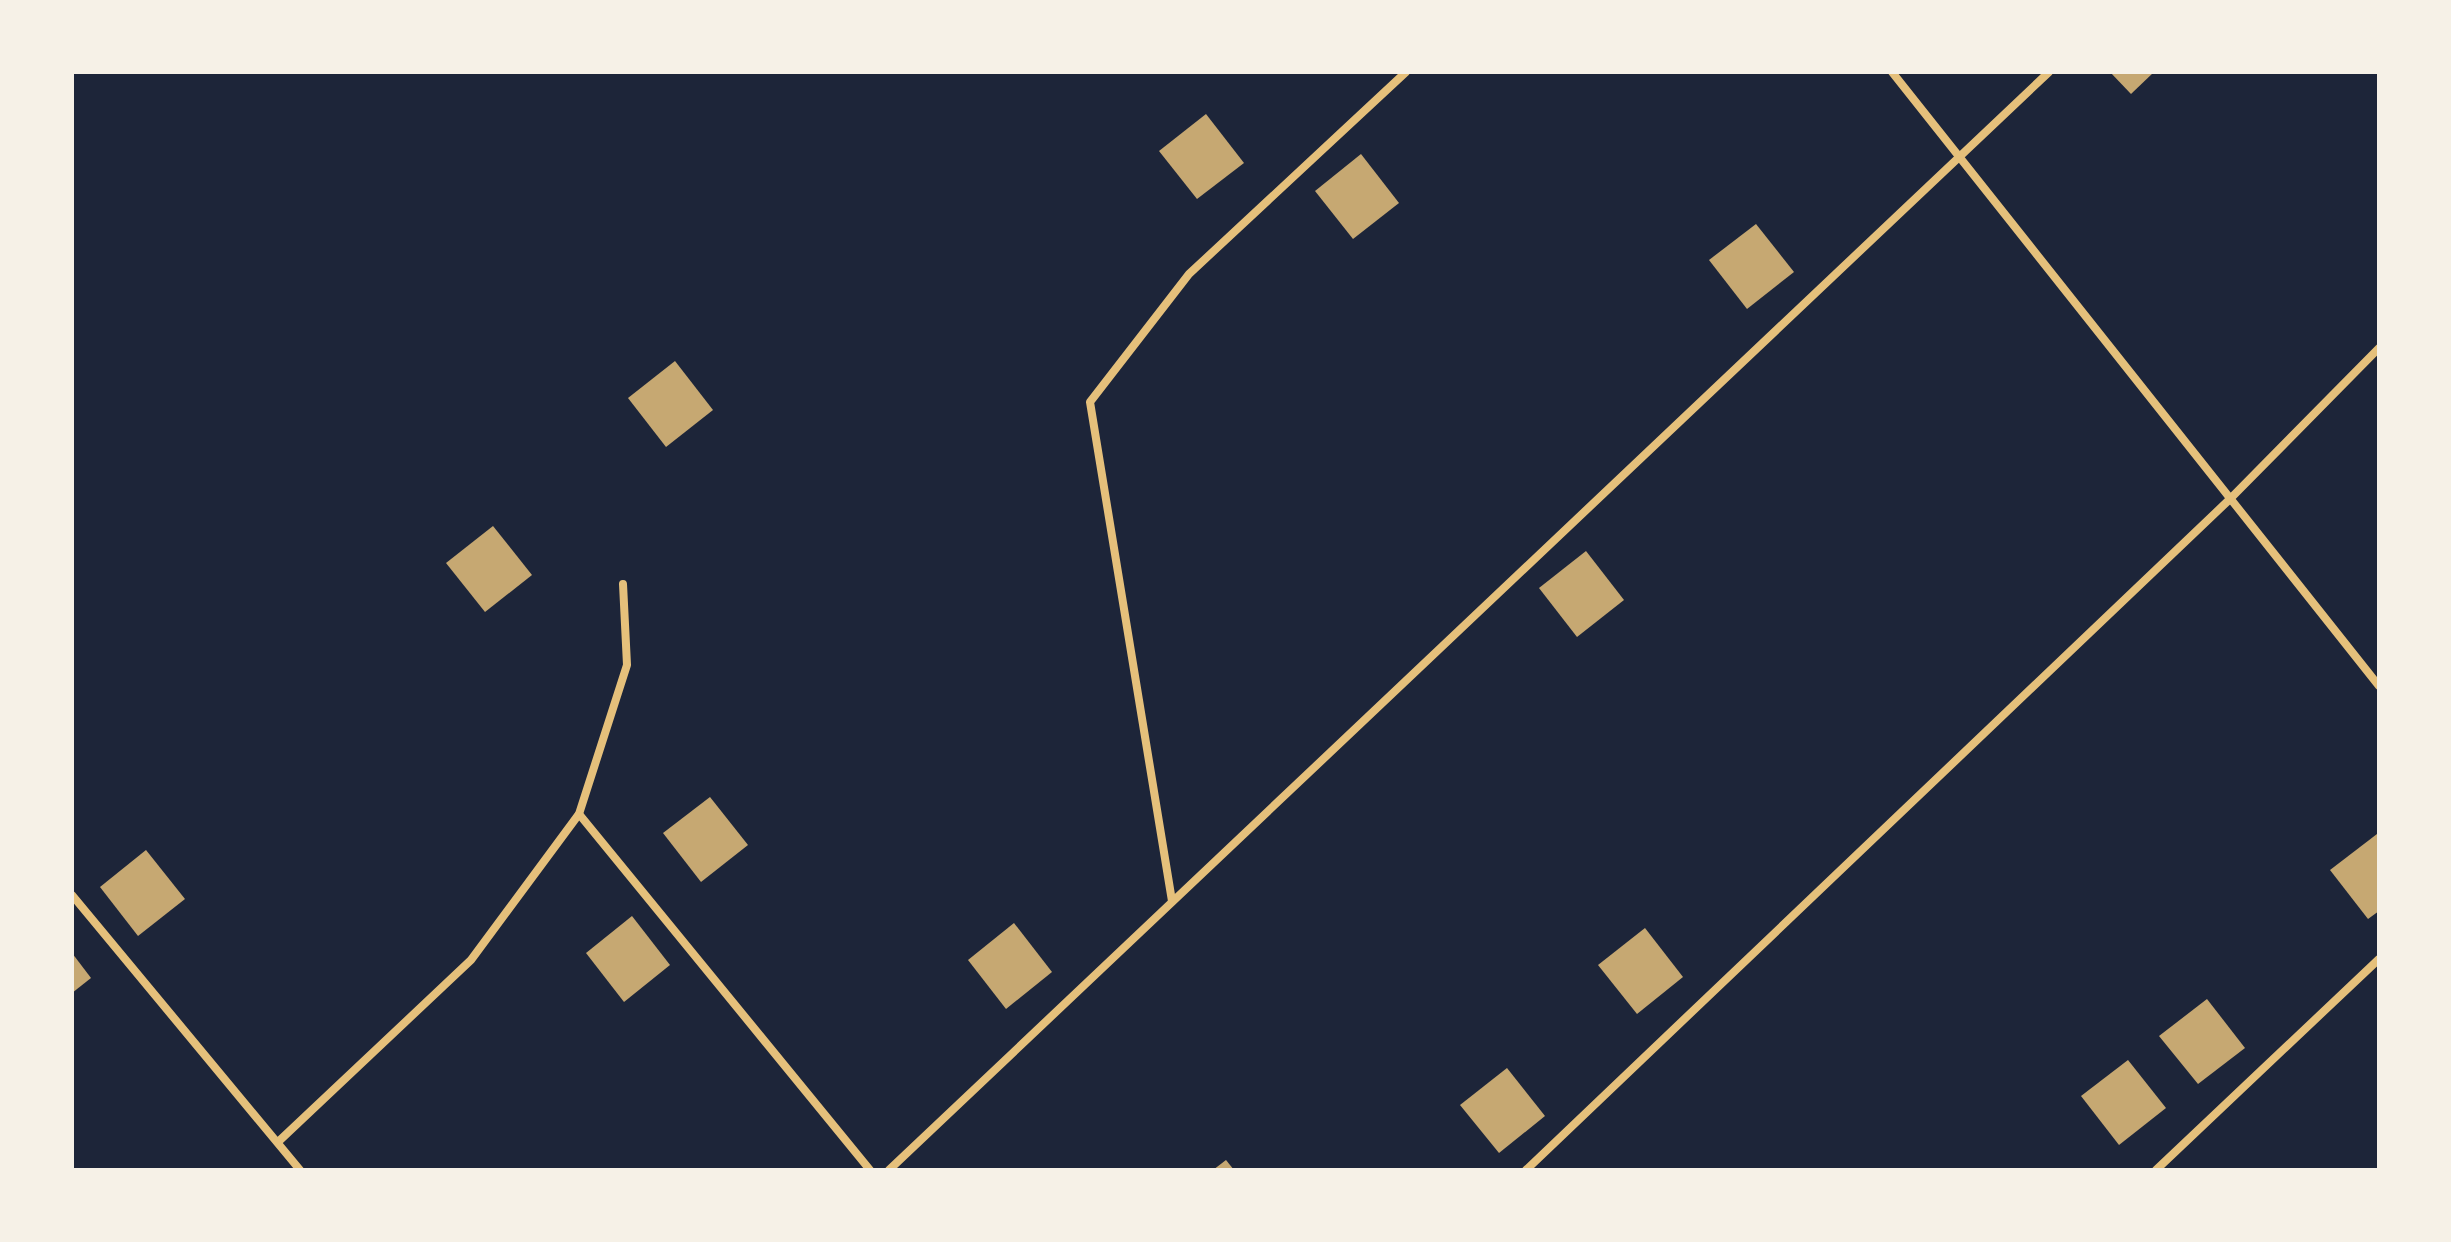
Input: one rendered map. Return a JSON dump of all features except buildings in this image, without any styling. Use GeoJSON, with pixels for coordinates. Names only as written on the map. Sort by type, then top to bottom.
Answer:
{"type":"FeatureCollection","features":[{"type":"Feature","properties":{"kind":"street"},"geometry":{"type":"LineString","coordinates":[[1172,901],[1090,402],[1189,274],[1406,72]]}},
{"type":"Feature","properties":{"kind":"street"},"geometry":{"type":"LineString","coordinates":[[1892,72],[2379,686]]}},
{"type":"Feature","properties":{"kind":"street"},"geometry":{"type":"LineString","coordinates":[[889,1170],[2049,72]]}},
{"type":"Feature","properties":{"kind":"street"},"geometry":{"type":"LineString","coordinates":[[1526,1170],[2230,499],[2379,348]]}},
{"type":"Feature","properties":{"kind":"street"},"geometry":{"type":"LineString","coordinates":[[278,1142],[471,960],[579,814],[627,665],[623,584]]}},
{"type":"Feature","properties":{"kind":"street"},"geometry":{"type":"LineString","coordinates":[[579,814],[870,1170]]}},
{"type":"Feature","properties":{"kind":"street"},"geometry":{"type":"LineString","coordinates":[[72,895],[300,1170]]}},
{"type":"Feature","properties":{"kind":"street"},"geometry":{"type":"LineString","coordinates":[[2156,1170],[2379,959]]}},
{"type":"Feature","properties":{"kind":"shaded area"},"geometry":{"type":"Polygon","coordinates":[[[73,72],[2379,72],[2379,1170],[72,1170],[73,72]]]}}]}
